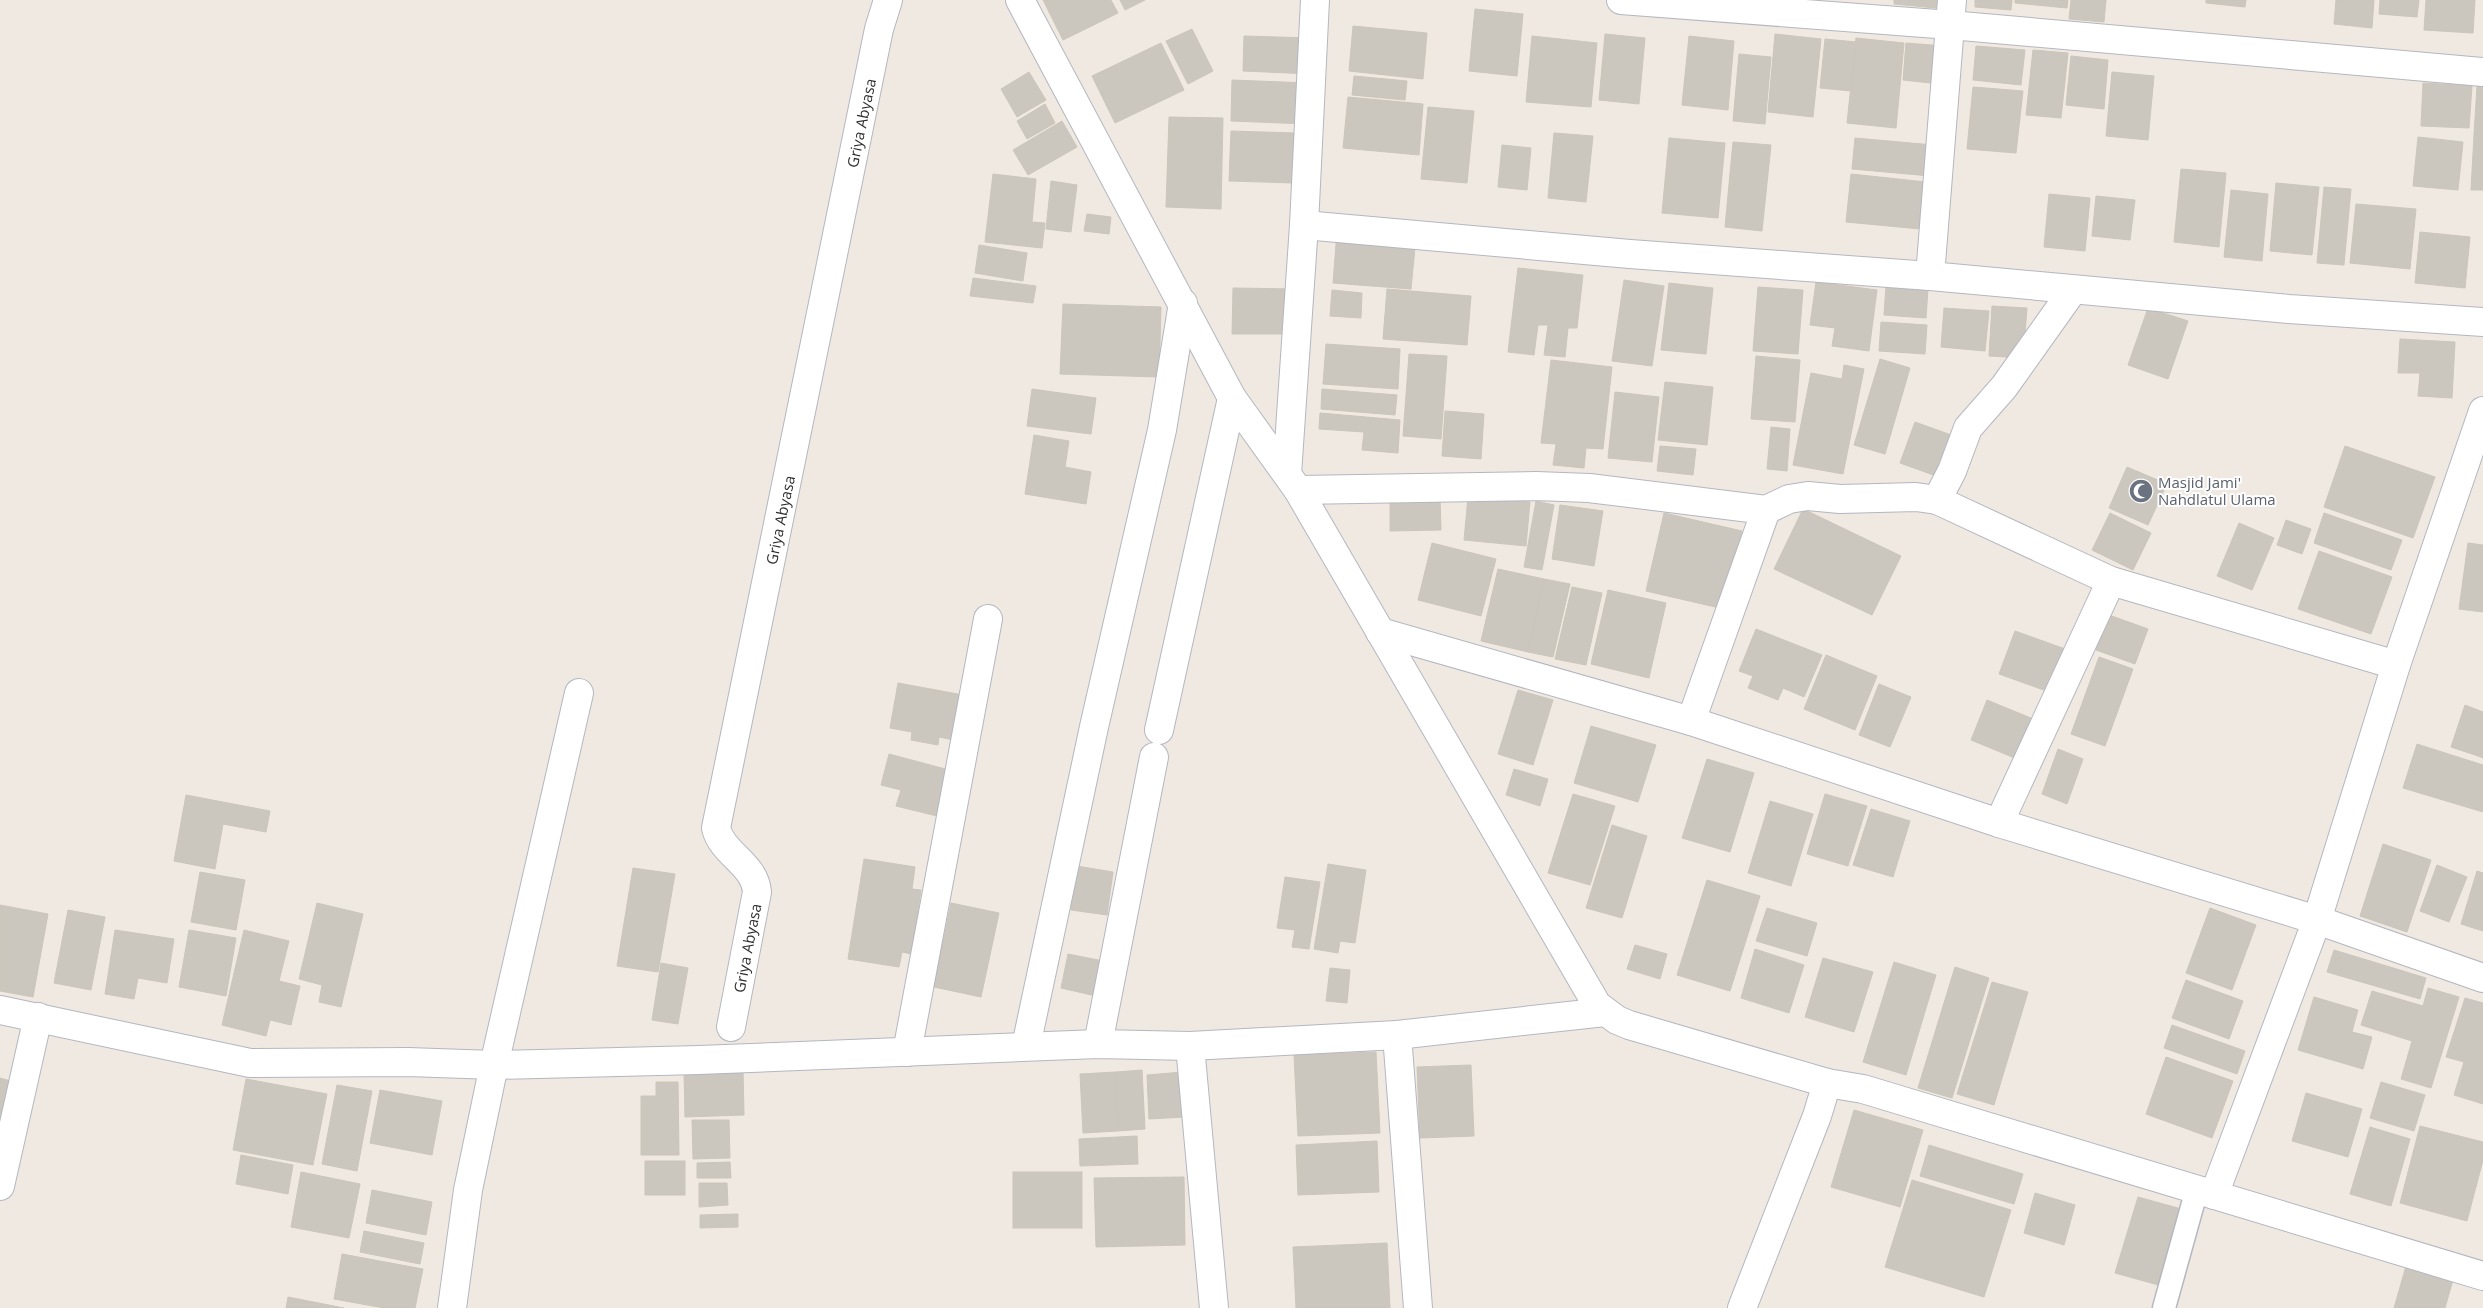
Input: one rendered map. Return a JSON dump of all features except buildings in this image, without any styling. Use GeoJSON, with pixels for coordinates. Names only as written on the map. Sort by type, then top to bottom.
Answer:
{"type":"FeatureCollection","features":[{"type":"Feature","properties":{"kind":"street","name":"Griya Abyasa"},"geometry":{"type":"LineString","coordinates":[[731,1027],[757,884],[747,867],[718,836],[716,828],[879,29],[888,0]]}},
{"type":"Feature","properties":{"kind":"street"},"geometry":{"type":"LineString","coordinates":[[1020,0],[1232,398],[1292,482],[1591,996],[1605,1012],[1629,1025],[1827,1083],[1863,1090],[2483,1276]]}},
{"type":"Feature","properties":{"kind":"street"},"geometry":{"type":"LineString","coordinates":[[1292,482],[1314,0]]}},
{"type":"Feature","properties":{"kind":"street"},"geometry":{"type":"LineString","coordinates":[[1621,0],[1951,12],[2483,72]]}},
{"type":"Feature","properties":{"kind":"street"},"geometry":{"type":"LineString","coordinates":[[1930,276],[1951,12]]}},
{"type":"Feature","properties":{"kind":"street"},"geometry":{"type":"LineString","coordinates":[[1304,224],[1630,254],[1930,276],[2073,290],[2483,322]]}},
{"type":"Feature","properties":{"kind":"street"},"geometry":{"type":"LineString","coordinates":[[1937,500],[1952,471],[1968,428],[2004,387],[2073,290]]}},
{"type":"Feature","properties":{"kind":"street"},"geometry":{"type":"LineString","coordinates":[[1026,1046],[1094,727],[1160,439],[1183,303]]}},
{"type":"Feature","properties":{"kind":"street"},"geometry":{"type":"LineString","coordinates":[[1159,730],[1232,398]]}},
{"type":"Feature","properties":{"kind":"street"},"geometry":{"type":"LineString","coordinates":[[2205,1192],[2317,920],[2396,665],[2483,411]]}},
{"type":"Feature","properties":{"kind":"street"},"geometry":{"type":"LineString","coordinates":[[1292,482],[1589,488],[1766,510],[1789,499],[1808,496],[1840,499],[1916,497],[1937,500],[2111,581],[2396,665]]}},
{"type":"Feature","properties":{"kind":"street"},"geometry":{"type":"LineString","coordinates":[[1691,721],[1766,510]]}},
{"type":"Feature","properties":{"kind":"street"},"geometry":{"type":"LineString","coordinates":[[1999,823],[2111,581]]}},
{"type":"Feature","properties":{"kind":"street"},"geometry":{"type":"LineString","coordinates":[[907,1052],[988,619]]}},
{"type":"Feature","properties":{"kind":"street"},"geometry":{"type":"LineString","coordinates":[[1380,632],[1691,721],[1999,823],[2317,920],[2483,978]]}},
{"type":"Feature","properties":{"kind":"street"},"geometry":{"type":"LineString","coordinates":[[452,1308],[468,1190],[494,1065],[579,693]]}},
{"type":"Feature","properties":{"kind":"street"},"geometry":{"type":"LineString","coordinates":[[1098,1044],[1154,757]]}},
{"type":"Feature","properties":{"kind":"street"},"geometry":{"type":"LineString","coordinates":[[0,1010],[250,1063],[408,1062],[494,1065],[1098,1044],[1190,1046],[1397,1035],[1605,1012]]}},
{"type":"Feature","properties":{"kind":"street"},"geometry":{"type":"LineString","coordinates":[[0,1186],[38,1017]]}},
{"type":"Feature","properties":{"kind":"street"},"geometry":{"type":"LineString","coordinates":[[1397,1035],[1418,1308]]}},
{"type":"Feature","properties":{"kind":"street"},"geometry":{"type":"LineString","coordinates":[[1190,1046],[1214,1308]]}},
{"type":"Feature","properties":{"kind":"street"},"geometry":{"type":"LineString","coordinates":[[1742,1308],[1827,1083]]}},
{"type":"Feature","properties":{"kind":"lane"},"geometry":{"type":"LineString","coordinates":[[2164,1308],[2205,1192]]}},
{"type":"Feature","properties":{"kind":"place","name":"Masjid Jami' Nahdlatul Ulama"},"geometry":{"type":"Point","coordinates":[2141,491]}}]}
